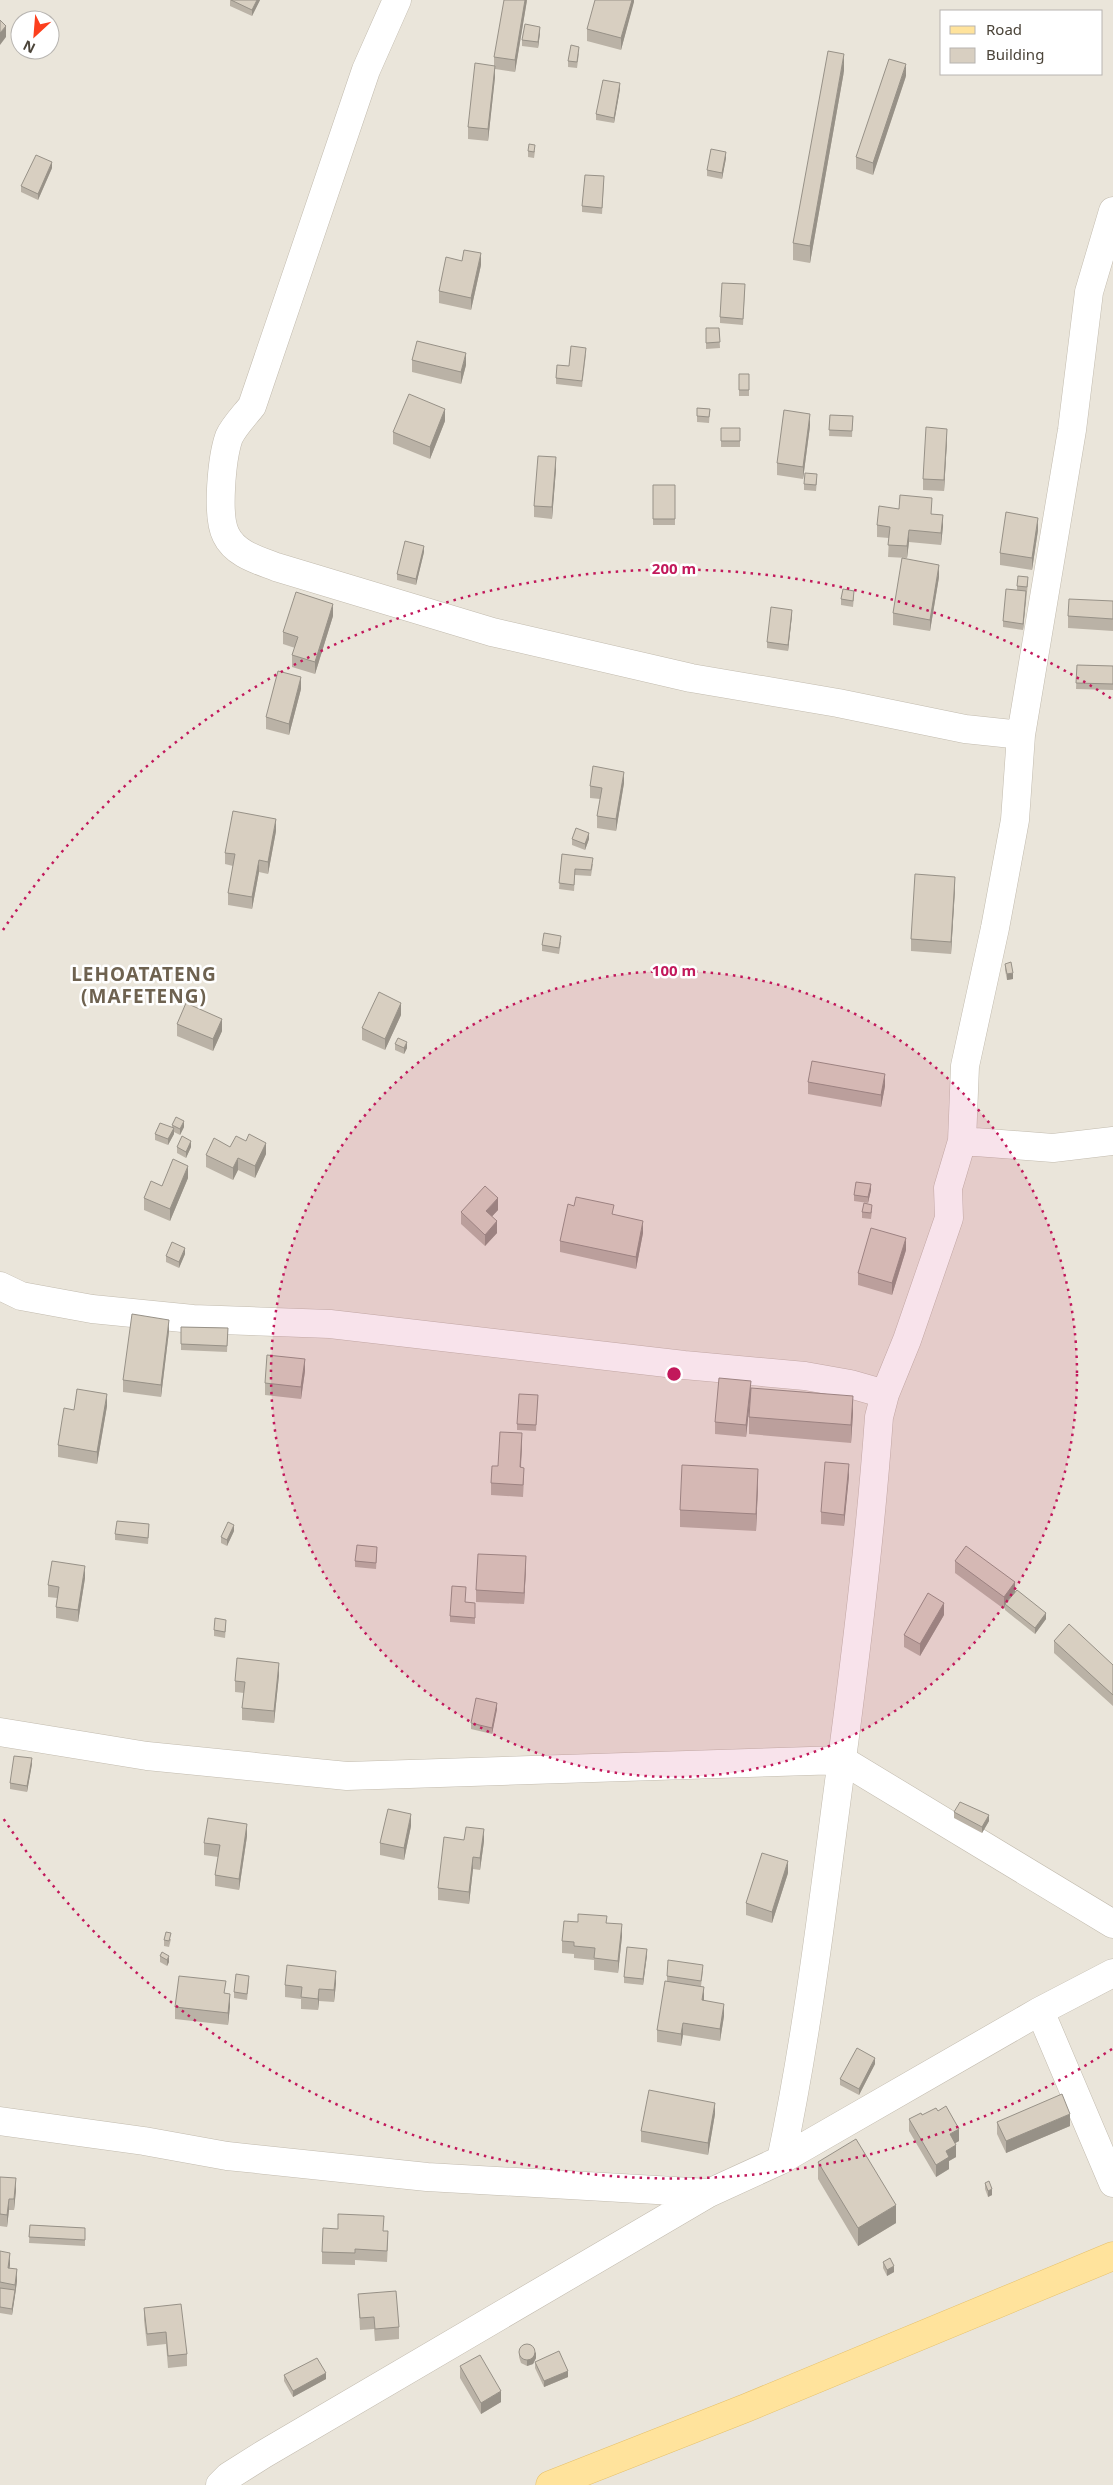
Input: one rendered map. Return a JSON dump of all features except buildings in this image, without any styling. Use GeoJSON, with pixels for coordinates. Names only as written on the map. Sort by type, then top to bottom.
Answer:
{"type":"FeatureCollection","features":[{"type":"Feature","properties":{"kind":"main road"},"geometry":{"type":"LineString","coordinates":[[550,2485],[746,2408],[1113,2256]]}},
{"type":"Feature","properties":{"kind":"street"},"geometry":{"type":"LineString","coordinates":[[397,0],[366,70],[252,406],[230,437],[220,492],[221,514],[226,536],[243,554],[276,567],[492,632],[691,678],[838,703],[965,729],[1021,735]]}},
{"type":"Feature","properties":{"kind":"street"},"geometry":{"type":"LineString","coordinates":[[781,2160],[813,1980],[853,1679],[879,1417],[885,1394],[907,1340],[949,1218],[948,1188],[962,1141],[965,1066],[995,928],[1015,820],[1021,735],[1072,430],[1090,292],[1113,211]]}},
{"type":"Feature","properties":{"kind":"street"},"geometry":{"type":"LineString","coordinates":[[962,1141],[1053,1148],[1113,1142]]}},
{"type":"Feature","properties":{"kind":"street"},"geometry":{"type":"LineString","coordinates":[[0,1286],[20,1296],[92,1309],[194,1319],[330,1324],[684,1365],[805,1376],[885,1394]]}},
{"type":"Feature","properties":{"kind":"street"},"geometry":{"type":"LineString","coordinates":[[0,1732],[147,1756],[347,1776],[842,1760],[1113,1924]]}},
{"type":"Feature","properties":{"kind":"street"},"geometry":{"type":"LineString","coordinates":[[220,2485],[229,2476],[264,2454],[709,2193],[781,2160],[1040,2011],[1113,1973]]}},
{"type":"Feature","properties":{"kind":"street"},"geometry":{"type":"LineString","coordinates":[[1040,2011],[1113,2183]]}},
{"type":"Feature","properties":{"kind":"street"},"geometry":{"type":"LineString","coordinates":[[0,2121],[144,2141],[227,2156],[427,2177],[709,2193]]}},
{"type":"Feature","properties":{"kind":"shaded area"},"geometry":{"type":"Polygon","coordinates":[[[0,0],[1113,0],[1113,2485],[0,2485],[0,0]]]}},
{"type":"Feature","properties":{"kind":"district","name":"LEHOATATENG (MAFETENG)"},"geometry":{"type":"Point","coordinates":[144,985]}}]}
